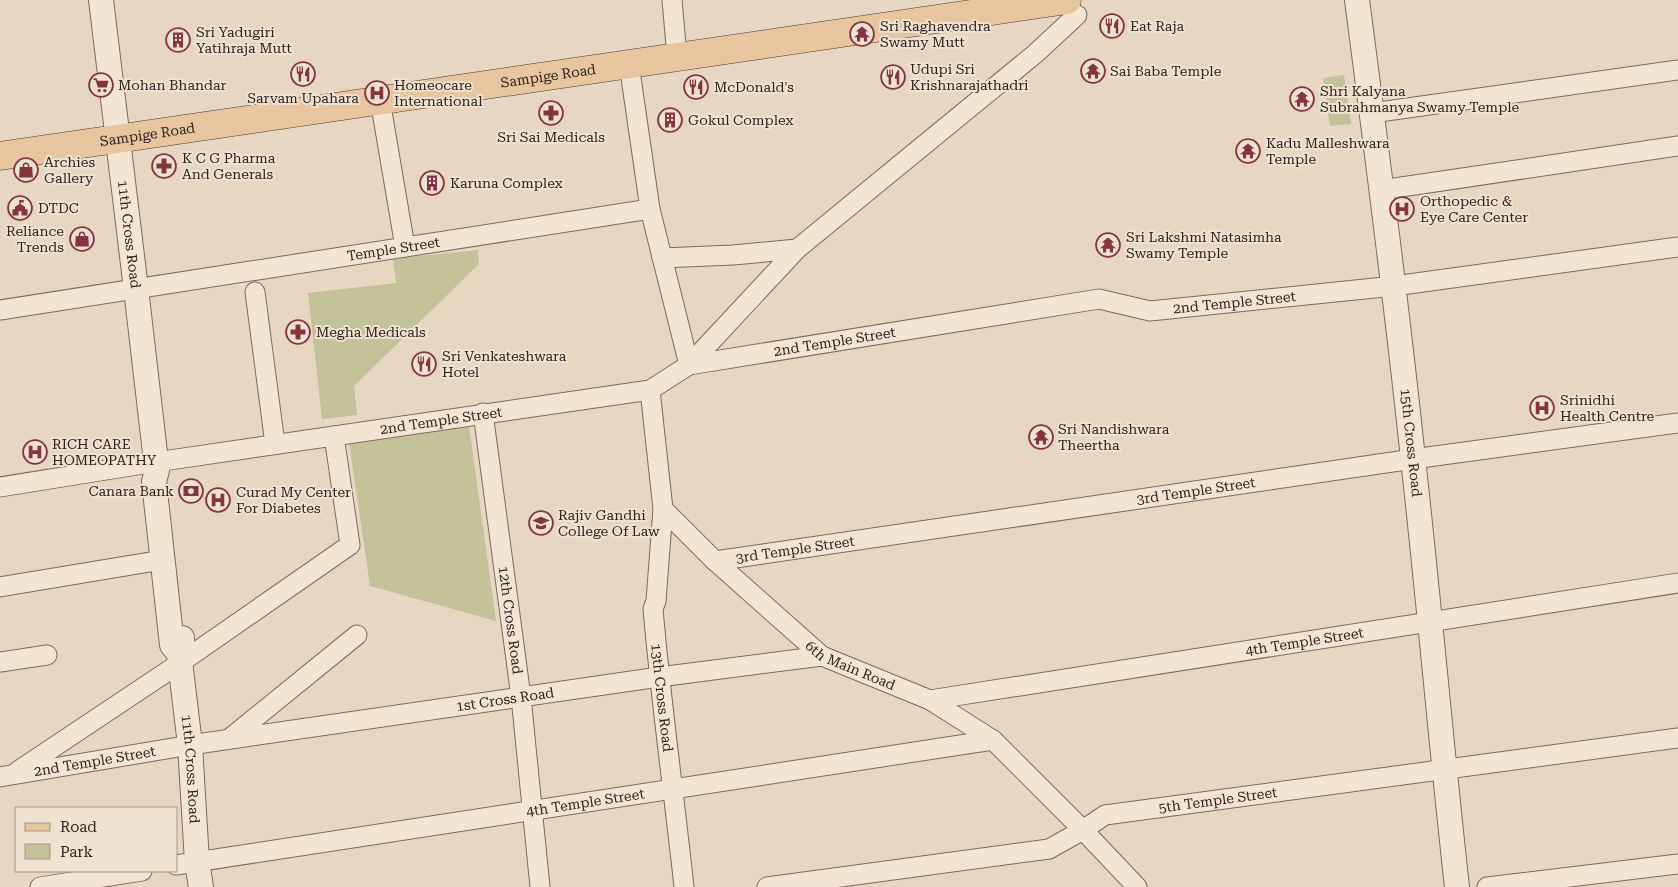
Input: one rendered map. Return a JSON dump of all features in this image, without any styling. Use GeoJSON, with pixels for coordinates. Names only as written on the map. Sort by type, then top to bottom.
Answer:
{"type":"FeatureCollection","features":[{"type":"Feature","properties":{"kind":"main road","name":"Sampige Road"},"geometry":{"type":"LineString","coordinates":[[0,156],[677,57],[1025,3],[1072,8]]}},
{"type":"Feature","properties":{"kind":"street","name":"11th Cross Road"},"geometry":{"type":"LineString","coordinates":[[101,0],[156,466],[154,482],[172,645],[180,658]]}},
{"type":"Feature","properties":{"kind":"street"},"geometry":{"type":"LineString","coordinates":[[672,0],[677,57]]}},
{"type":"Feature","properties":{"kind":"street","name":"15th Cross Road"},"geometry":{"type":"LineString","coordinates":[[1357,0],[1394,286],[1444,770],[1458,887]]}},
{"type":"Feature","properties":{"kind":"street"},"geometry":{"type":"LineString","coordinates":[[689,365],[797,248],[1035,54],[1072,8]]}},
{"type":"Feature","properties":{"kind":"street"},"geometry":{"type":"LineString","coordinates":[[630,64],[650,209],[689,365]]}},
{"type":"Feature","properties":{"kind":"street"},"geometry":{"type":"LineString","coordinates":[[1372,113],[1678,70]]}},
{"type":"Feature","properties":{"kind":"street"},"geometry":{"type":"LineString","coordinates":[[380,100],[405,247]]}},
{"type":"Feature","properties":{"kind":"street"},"geometry":{"type":"LineString","coordinates":[[1381,190],[1678,146]]}},
{"type":"Feature","properties":{"kind":"street","name":"Temple Street"},"geometry":{"type":"LineString","coordinates":[[0,310],[136,289],[253,280],[405,247],[650,209]]}},
{"type":"Feature","properties":{"kind":"street","name":"2nd Temple Street"},"geometry":{"type":"LineString","coordinates":[[0,487],[156,466],[275,444],[650,390],[689,365],[1099,299],[1150,311],[1394,286],[1678,247]]}},
{"type":"Feature","properties":{"kind":"street"},"geometry":{"type":"LineString","coordinates":[[662,258],[733,255],[797,248]]}},
{"type":"Feature","properties":{"kind":"street"},"geometry":{"type":"LineString","coordinates":[[253,280],[275,444]]}},
{"type":"Feature","properties":{"kind":"street"},"geometry":{"type":"LineString","coordinates":[[650,390],[663,509]]}},
{"type":"Feature","properties":{"kind":"street","name":"12th Cross Road"},"geometry":{"type":"LineString","coordinates":[[484,413],[521,697],[540,887]]}},
{"type":"Feature","properties":{"kind":"street","name":"3rd Temple Street"},"geometry":{"type":"LineString","coordinates":[[714,561],[1413,459],[1678,423]]}},
{"type":"Feature","properties":{"kind":"street"},"geometry":{"type":"LineString","coordinates":[[4,778],[180,658],[350,546],[334,436]]}},
{"type":"Feature","properties":{"kind":"street","name":"11th Cross Road"},"geometry":{"type":"LineString","coordinates":[[156,466],[162,480],[182,642],[180,658],[190,745],[187,864],[201,887]]}},
{"type":"Feature","properties":{"kind":"street","name":"6th Main Road"},"geometry":{"type":"LineString","coordinates":[[663,509],[714,561],[822,656],[930,700],[993,740],[1137,887]]}},
{"type":"Feature","properties":{"kind":"street","name":"13th Cross Road"},"geometry":{"type":"LineString","coordinates":[[663,509],[656,601],[653,608],[659,677],[674,790],[684,887]]}},
{"type":"Feature","properties":{"kind":"street"},"geometry":{"type":"LineString","coordinates":[[0,587],[162,560]]}},
{"type":"Feature","properties":{"kind":"street","name":"4th Temple Street"},"geometry":{"type":"LineString","coordinates":[[930,700],[1678,583]]}},
{"type":"Feature","properties":{"kind":"street"},"geometry":{"type":"LineString","coordinates":[[228,740],[358,635]]}},
{"type":"Feature","properties":{"kind":"street"},"geometry":{"type":"LineString","coordinates":[[0,662],[47,655]]}},
{"type":"Feature","properties":{"kind":"street","name":"1st Cross Road"},"geometry":{"type":"LineString","coordinates":[[190,745],[659,677],[822,656]]}},
{"type":"Feature","properties":{"kind":"street","name":"5th Temple Street"},"geometry":{"type":"LineString","coordinates":[[766,887],[1049,848],[1083,830],[1105,815],[1678,738]]}},
{"type":"Feature","properties":{"kind":"street","name":"4th Temple Street"},"geometry":{"type":"LineString","coordinates":[[187,864],[993,740]]}},
{"type":"Feature","properties":{"kind":"street","name":"2nd Temple Street"},"geometry":{"type":"LineString","coordinates":[[4,778],[190,745]]}},
{"type":"Feature","properties":{"kind":"street"},"geometry":{"type":"LineString","coordinates":[[1487,887],[1678,864]]}},
{"type":"Feature","properties":{"kind":"street"},"geometry":{"type":"LineString","coordinates":[[40,887],[136,872]]}},
{"type":"Feature","properties":{"kind":"green space"},"geometry":{"type":"Polygon","coordinates":[[[1344,75],[1351,124],[1330,126],[1323,78],[1344,75]]]}},
{"type":"Feature","properties":{"kind":"green space"},"geometry":{"type":"Polygon","coordinates":[[[478,250],[479,264],[354,386],[357,415],[322,419],[308,293],[396,283],[393,259],[478,250]]]}},
{"type":"Feature","properties":{"kind":"green space"},"geometry":{"type":"Polygon","coordinates":[[[469,426],[496,621],[370,586],[349,442],[469,426]]]}},
{"type":"Feature","properties":{"kind":"place","name":"Eat Raja"},"geometry":{"type":"Point","coordinates":[1112,26]}},
{"type":"Feature","properties":{"kind":"place","name":"Sri Raghavendra Swamy Mutt"},"geometry":{"type":"Point","coordinates":[862,34]}},
{"type":"Feature","properties":{"kind":"place","name":"Sri Yadugiri Yatihraja Mutt"},"geometry":{"type":"Point","coordinates":[178,40]}},
{"type":"Feature","properties":{"kind":"place","name":"Sai Baba Temple"},"geometry":{"type":"Point","coordinates":[1093,71]}},
{"type":"Feature","properties":{"kind":"place","name":"Sarvam Upahara"},"geometry":{"type":"Point","coordinates":[303,74]}},
{"type":"Feature","properties":{"kind":"place","name":"Udupi Sri Krishnarajathadri"},"geometry":{"type":"Point","coordinates":[893,77]}},
{"type":"Feature","properties":{"kind":"place","name":"Mohan Bhandar"},"geometry":{"type":"Point","coordinates":[101,85]}},
{"type":"Feature","properties":{"kind":"place","name":"McDonald's"},"geometry":{"type":"Point","coordinates":[696,87]}},
{"type":"Feature","properties":{"kind":"place","name":"Homeocare International"},"geometry":{"type":"Point","coordinates":[377,93]}},
{"type":"Feature","properties":{"kind":"place","name":"Shri Kalyana Subrahmanya Swamy Temple"},"geometry":{"type":"Point","coordinates":[1302,99]}},
{"type":"Feature","properties":{"kind":"place","name":"Sri Sai Medicals"},"geometry":{"type":"Point","coordinates":[551,113]}},
{"type":"Feature","properties":{"kind":"place","name":"Gokul Complex"},"geometry":{"type":"Point","coordinates":[670,120]}},
{"type":"Feature","properties":{"kind":"place","name":"Kadu Malleshwara Temple"},"geometry":{"type":"Point","coordinates":[1248,151]}},
{"type":"Feature","properties":{"kind":"place","name":"K C G Pharma And Generals"},"geometry":{"type":"Point","coordinates":[164,166]}},
{"type":"Feature","properties":{"kind":"place","name":"Archies Gallery"},"geometry":{"type":"Point","coordinates":[26,170]}},
{"type":"Feature","properties":{"kind":"place","name":"Karuna Complex"},"geometry":{"type":"Point","coordinates":[432,183]}},
{"type":"Feature","properties":{"kind":"place","name":"DTDC"},"geometry":{"type":"Point","coordinates":[20,208]}},
{"type":"Feature","properties":{"kind":"place","name":"Orthopedic & Eye Care Center"},"geometry":{"type":"Point","coordinates":[1402,209]}},
{"type":"Feature","properties":{"kind":"place","name":"Reliance Trends"},"geometry":{"type":"Point","coordinates":[82,239]}},
{"type":"Feature","properties":{"kind":"place","name":"Sri Lakshmi Natasimha Swamy Temple"},"geometry":{"type":"Point","coordinates":[1108,245]}},
{"type":"Feature","properties":{"kind":"place","name":"Megha Medicals"},"geometry":{"type":"Point","coordinates":[298,332]}},
{"type":"Feature","properties":{"kind":"place","name":"Sri Venkateshwara Hotel"},"geometry":{"type":"Point","coordinates":[424,364]}},
{"type":"Feature","properties":{"kind":"place","name":"Srinidhi Health Centre"},"geometry":{"type":"Point","coordinates":[1542,408]}},
{"type":"Feature","properties":{"kind":"place","name":"Sri Nandishwara Theertha"},"geometry":{"type":"Point","coordinates":[1041,437]}},
{"type":"Feature","properties":{"kind":"place","name":"RICH CARE HOMEOPATHY"},"geometry":{"type":"Point","coordinates":[35,452]}},
{"type":"Feature","properties":{"kind":"place","name":"Canara Bank"},"geometry":{"type":"Point","coordinates":[191,491]}},
{"type":"Feature","properties":{"kind":"place","name":"Curad My Center For Diabetes"},"geometry":{"type":"Point","coordinates":[218,500]}},
{"type":"Feature","properties":{"kind":"place","name":"Rajiv Gandhi College Of Law"},"geometry":{"type":"Point","coordinates":[541,523]}}]}
